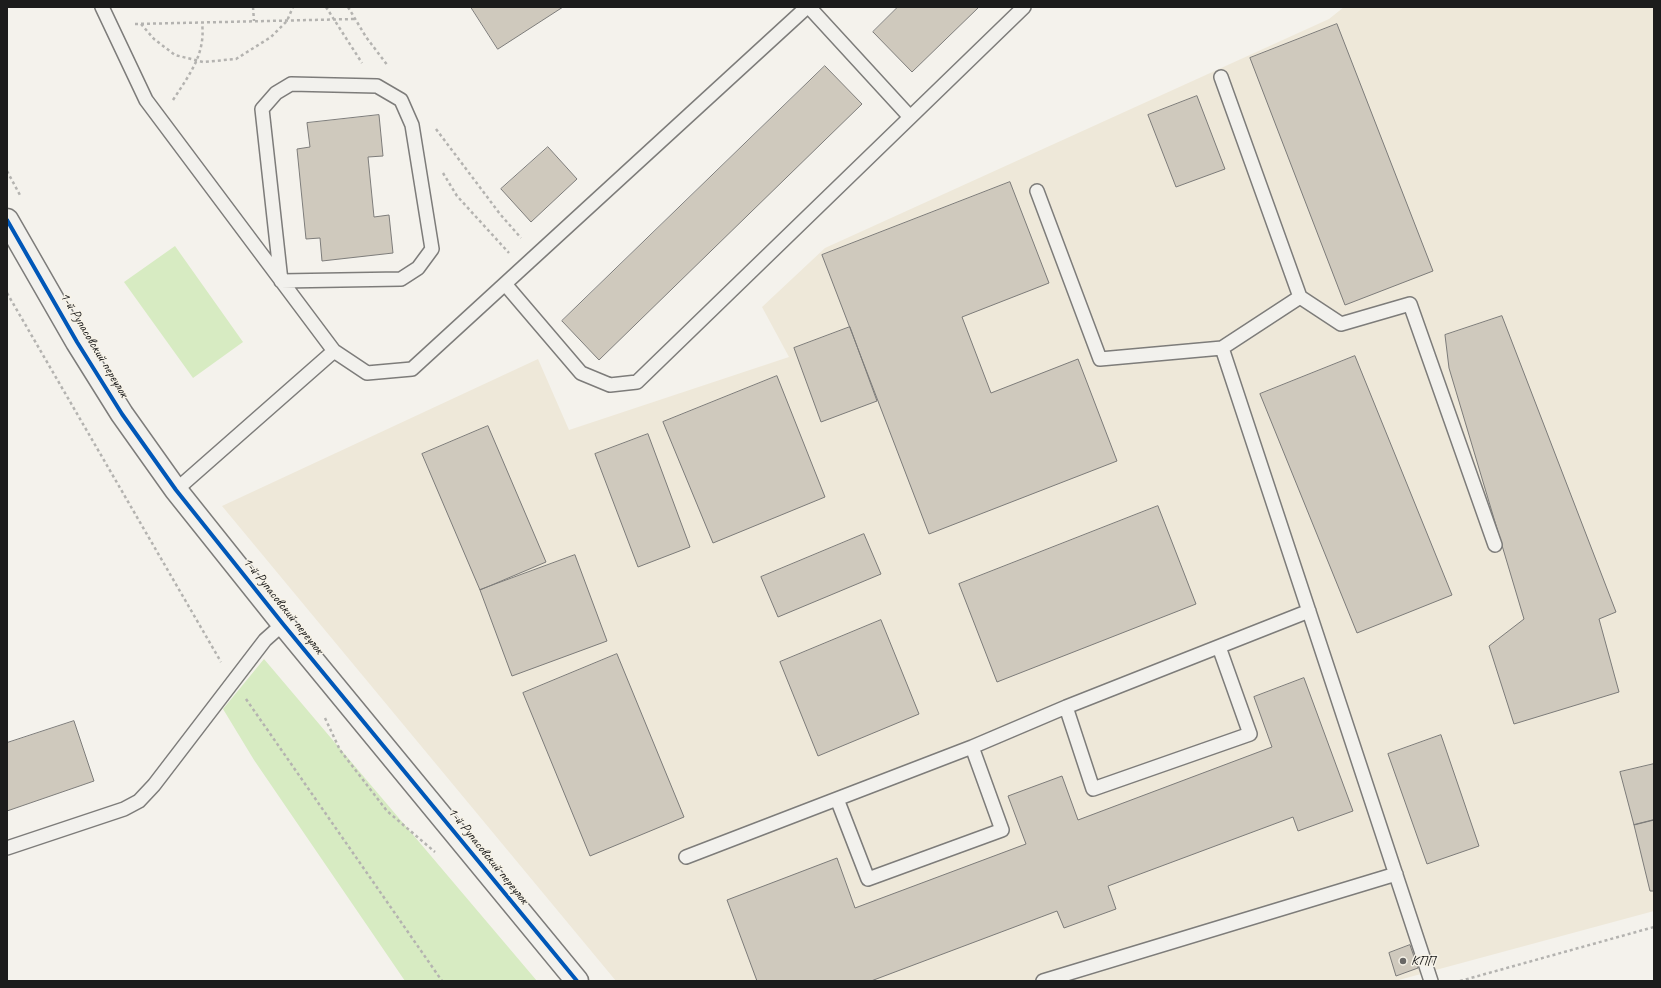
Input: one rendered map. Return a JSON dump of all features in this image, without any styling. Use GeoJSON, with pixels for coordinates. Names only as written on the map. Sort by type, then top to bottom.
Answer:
{"type":"FeatureCollection","features":[{"type":"Feature","properties":{"kind":"street","name":"1-й Рупасовский переулок"},"geometry":{"type":"LineString","coordinates":[[7,220],[77,342],[122,414],[176,490],[283,624],[577,981]]}},
{"type":"Feature","properties":{"kind":"lane"},"geometry":{"type":"LineString","coordinates":[[102,7],[146,100],[334,351],[367,373],[412,369],[808,7],[910,117]]}},
{"type":"Feature","properties":{"kind":"lane"},"geometry":{"type":"LineString","coordinates":[[505,284],[580,373],[610,385],[637,382],[1024,7]]}},
{"type":"Feature","properties":{"kind":"lane"},"geometry":{"type":"LineString","coordinates":[[1221,78],[1300,297],[1341,324],[1410,304],[1495,545]]}},
{"type":"Feature","properties":{"kind":"lane"},"geometry":{"type":"LineString","coordinates":[[291,84],[377,86],[401,100],[412,125],[432,248],[418,268],[401,279],[281,281],[262,109],[276,93],[291,84]]}},
{"type":"Feature","properties":{"kind":"lane"},"geometry":{"type":"LineString","coordinates":[[1037,191],[1100,359],[1222,348],[1300,297]]}},
{"type":"Feature","properties":{"kind":"lane"},"geometry":{"type":"LineString","coordinates":[[1222,348],[1431,981]]}},
{"type":"Feature","properties":{"kind":"lane"},"geometry":{"type":"LineString","coordinates":[[176,490],[334,351]]}},
{"type":"Feature","properties":{"kind":"lane"},"geometry":{"type":"LineString","coordinates":[[686,857],[972,747],[1066,707],[1309,612]]}},
{"type":"Feature","properties":{"kind":"lane","name":"1-й Рупасовский переулок"},"geometry":{"type":"LineString","coordinates":[[7,848],[124,809],[139,801],[154,785],[265,640],[283,624]]}},
{"type":"Feature","properties":{"kind":"lane"},"geometry":{"type":"LineString","coordinates":[[1066,707],[1093,789],[1250,734],[1219,647]]}},
{"type":"Feature","properties":{"kind":"lane"},"geometry":{"type":"LineString","coordinates":[[837,799],[868,879],[1002,830],[972,747]]}},
{"type":"Feature","properties":{"kind":"lane"},"geometry":{"type":"LineString","coordinates":[[1043,981],[1396,874]]}},
{"type":"Feature","properties":{"kind":"path"},"geometry":{"type":"LineString","coordinates":[[253,7],[254,22]]}},
{"type":"Feature","properties":{"kind":"path"},"geometry":{"type":"LineString","coordinates":[[141,24],[154,39],[175,55],[202,62],[236,59],[270,37],[287,21],[292,7]]}},
{"type":"Feature","properties":{"kind":"path"},"geometry":{"type":"LineString","coordinates":[[348,7],[366,36],[390,68]]}},
{"type":"Feature","properties":{"kind":"path"},"geometry":{"type":"LineString","coordinates":[[110,25],[355,19]]}},
{"type":"Feature","properties":{"kind":"path"},"geometry":{"type":"LineString","coordinates":[[156,113],[173,100],[198,61],[204,34],[202,23]]}},
{"type":"Feature","properties":{"kind":"path"},"geometry":{"type":"LineString","coordinates":[[433,125],[500,214],[536,255]]}},
{"type":"Feature","properties":{"kind":"path"},"geometry":{"type":"LineString","coordinates":[[7,293],[221,662],[442,981]]}},
{"type":"Feature","properties":{"kind":"path"},"geometry":{"type":"LineString","coordinates":[[1460,981],[1654,927]]}},
{"type":"Feature","properties":{"kind":"shaded area"},"geometry":{"type":"Polygon","coordinates":[[[1344,7],[1654,7],[1654,911],[1395,981],[616,981],[222,506],[538,359],[569,430],[789,357],[762,307],[825,248],[1329,19],[1344,7]]]}},
{"type":"Feature","properties":{"kind":"green space"},"geometry":{"type":"Polygon","coordinates":[[[175,246],[243,342],[193,378],[124,282],[175,246]]]}},
{"type":"Feature","properties":{"kind":"green space"},"geometry":{"type":"Polygon","coordinates":[[[264,659],[537,981],[405,981],[254,760],[223,709],[264,659]]]}},
{"type":"Feature","properties":{"kind":"building"},"geometry":{"type":"Polygon","coordinates":[[[471,7],[563,7],[498,49],[471,7]]]}},
{"type":"Feature","properties":{"kind":"building"},"geometry":{"type":"Polygon","coordinates":[[[898,7],[979,7],[912,72],[873,32],[898,7]]]}},
{"type":"Feature","properties":{"kind":"building"},"geometry":{"type":"Polygon","coordinates":[[[1337,24],[1433,271],[1345,305],[1250,58],[1337,24]]]}},
{"type":"Feature","properties":{"kind":"building"},"geometry":{"type":"Polygon","coordinates":[[[825,66],[862,104],[599,360],[562,321],[825,66]]]}},
{"type":"Feature","properties":{"kind":"building"},"geometry":{"type":"Polygon","coordinates":[[[1197,96],[1225,169],[1176,187],[1148,115],[1197,96]]]}},
{"type":"Feature","properties":{"kind":"building"},"geometry":{"type":"Polygon","coordinates":[[[379,115],[383,156],[368,157],[374,217],[389,215],[393,253],[322,261],[320,238],[306,239],[297,149],[310,147],[307,123],[379,115]]]}},
{"type":"Feature","properties":{"kind":"building"},"geometry":{"type":"Polygon","coordinates":[[[548,147],[577,179],[531,222],[501,189],[548,147]]]}},
{"type":"Feature","properties":{"kind":"building"},"geometry":{"type":"Polygon","coordinates":[[[1010,182],[1049,283],[962,317],[991,393],[1078,359],[1117,461],[929,534],[822,255],[1010,182]]]}},
{"type":"Feature","properties":{"kind":"building"},"geometry":{"type":"Polygon","coordinates":[[[1502,316],[1616,612],[1599,619],[1619,692],[1514,724],[1489,646],[1524,619],[1449,368],[1445,335],[1502,316]]]}},
{"type":"Feature","properties":{"kind":"building"},"geometry":{"type":"Polygon","coordinates":[[[850,327],[877,401],[821,422],[794,348],[850,327]]]}},
{"type":"Feature","properties":{"kind":"building"},"geometry":{"type":"Polygon","coordinates":[[[1355,356],[1452,595],[1357,633],[1260,394],[1355,356]]]}},
{"type":"Feature","properties":{"kind":"building"},"geometry":{"type":"Polygon","coordinates":[[[777,376],[825,497],[713,543],[663,422],[777,376]]]}},
{"type":"Feature","properties":{"kind":"building"},"geometry":{"type":"Polygon","coordinates":[[[488,426],[546,562],[480,590],[422,454],[488,426]]]}},
{"type":"Feature","properties":{"kind":"building"},"geometry":{"type":"Polygon","coordinates":[[[648,434],[690,547],[638,567],[595,454],[648,434]]]}},
{"type":"Feature","properties":{"kind":"building"},"geometry":{"type":"Polygon","coordinates":[[[1158,506],[1196,604],[997,682],[959,584],[1158,506]]]}},
{"type":"Feature","properties":{"kind":"building"},"geometry":{"type":"Polygon","coordinates":[[[864,534],[881,574],[778,617],[761,577],[864,534]]]}},
{"type":"Feature","properties":{"kind":"building"},"geometry":{"type":"Polygon","coordinates":[[[575,555],[607,641],[512,676],[480,590],[575,555]]]}},
{"type":"Feature","properties":{"kind":"building"},"geometry":{"type":"Polygon","coordinates":[[[881,620],[919,714],[818,756],[780,662],[881,620]]]}},
{"type":"Feature","properties":{"kind":"building"},"geometry":{"type":"Polygon","coordinates":[[[617,654],[684,817],[590,856],[523,693],[617,654]]]}},
{"type":"Feature","properties":{"kind":"building"},"geometry":{"type":"Polygon","coordinates":[[[1304,678],[1353,811],[1298,831],[1293,817],[1108,886],[1116,909],[1064,928],[1057,911],[871,981],[757,981],[727,900],[837,858],[855,908],[1026,844],[1008,796],[1062,776],[1078,820],[1272,747],[1254,697],[1304,678]]]}},
{"type":"Feature","properties":{"kind":"building"},"geometry":{"type":"Polygon","coordinates":[[[74,721],[94,781],[7,811],[7,743],[74,721]]]}},
{"type":"Feature","properties":{"kind":"building"},"geometry":{"type":"Polygon","coordinates":[[[1441,735],[1479,846],[1427,864],[1388,754],[1441,735]]]}},
{"type":"Feature","properties":{"kind":"building"},"geometry":{"type":"Polygon","coordinates":[[[1654,764],[1654,820],[1634,825],[1620,772],[1654,764]]]}},
{"type":"Feature","properties":{"kind":"building"},"geometry":{"type":"Polygon","coordinates":[[[1654,820],[1654,891],[1650,891],[1634,825],[1654,820]]]}},
{"type":"Feature","properties":{"kind":"building","name":"КПП"},"geometry":{"type":"Polygon","coordinates":[[[1410,945],[1418,968],[1396,976],[1389,953],[1410,945]]]}},
{"type":"Feature","properties":{"kind":"cycle path"},"geometry":{"type":"LineString","coordinates":[[7,220],[77,342],[122,414],[176,490],[283,624],[577,981]]}},
{"type":"Feature","properties":{"kind":"place","name":"КПП"},"geometry":{"type":"Point","coordinates":[1403,961]}}]}
